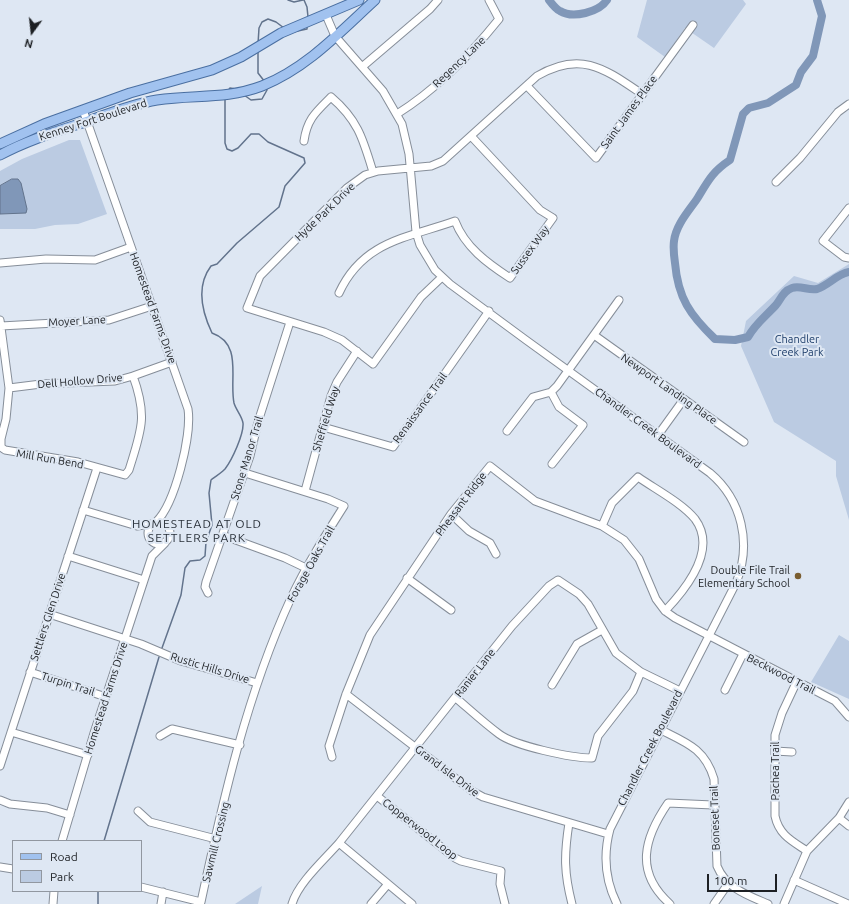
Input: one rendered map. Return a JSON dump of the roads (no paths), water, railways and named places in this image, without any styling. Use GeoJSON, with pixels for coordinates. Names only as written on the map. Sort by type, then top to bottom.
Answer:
{"type":"FeatureCollection","features":[{"type":"Feature","properties":{"kind":"main road","name":"Kenney Fort Boulevard"},"geometry":{"type":"LineString","coordinates":[[0,144],[44,124],[83,110],[165,82],[212,70],[241,57],[282,33],[359,0]]}},
{"type":"Feature","properties":{"kind":"main road","name":"Kenney Fort Boulevard"},"geometry":{"type":"LineString","coordinates":[[0,155],[26,143],[133,105],[156,100],[210,97],[248,90],[278,78],[302,64],[375,0]]}},
{"type":"Feature","properties":{"kind":"street"},"geometry":{"type":"LineString","coordinates":[[362,67],[430,9],[438,0]]}},
{"type":"Feature","properties":{"kind":"street","name":"Regency Lane"},"geometry":{"type":"LineString","coordinates":[[397,114],[419,100],[478,46],[499,19],[489,0]]}},
{"type":"Feature","properties":{"kind":"street","name":"Chandler Creek Boulevard"},"geometry":{"type":"LineString","coordinates":[[323,16],[335,36],[383,91],[397,114],[406,137],[416,232],[427,258],[442,277],[569,371],[710,472],[723,484],[732,499],[742,525],[744,548],[740,574],[619,809],[608,834],[606,848],[606,872],[617,904]]}},
{"type":"Feature","properties":{"kind":"street","name":"Saint James Place"},"geometry":{"type":"LineString","coordinates":[[527,86],[596,158],[693,25]]}},
{"type":"Feature","properties":{"kind":"street","name":"Hyde Park Drive"},"geometry":{"type":"LineString","coordinates":[[442,277],[421,297],[373,364],[342,340],[247,308],[260,276],[347,188],[365,175],[373,172],[431,166],[443,161],[537,76],[550,68],[572,63],[585,64],[608,71],[642,94]]}},
{"type":"Feature","properties":{"kind":"street"},"geometry":{"type":"LineString","coordinates":[[304,141],[306,128],[315,112],[331,97],[346,110],[357,126],[373,172]]}},
{"type":"Feature","properties":{"kind":"street"},"geometry":{"type":"LineString","coordinates":[[776,182],[800,158],[838,112],[849,104]]}},
{"type":"Feature","properties":{"kind":"street","name":"Homestead Farms Drive"},"geometry":{"type":"LineString","coordinates":[[83,110],[186,402],[189,430],[186,447],[167,508],[171,534],[165,543],[152,556]]}},
{"type":"Feature","properties":{"kind":"street","name":"Sussex Way"},"geometry":{"type":"LineString","coordinates":[[416,232],[455,220],[466,243],[475,252],[510,278],[553,218],[540,210],[471,136]]}},
{"type":"Feature","properties":{"kind":"street"},"geometry":{"type":"LineString","coordinates":[[849,208],[823,241],[844,257],[849,258]]}},
{"type":"Feature","properties":{"kind":"street"},"geometry":{"type":"LineString","coordinates":[[339,293],[346,278],[368,255],[387,243],[416,232]]}},
{"type":"Feature","properties":{"kind":"street"},"geometry":{"type":"LineString","coordinates":[[0,263],[46,259],[94,260],[131,248]]}},
{"type":"Feature","properties":{"kind":"street"},"geometry":{"type":"LineString","coordinates":[[507,431],[533,396],[551,392],[569,371],[618,300]]}},
{"type":"Feature","properties":{"kind":"street","name":"Moyer Lane"},"geometry":{"type":"LineString","coordinates":[[0,323],[109,320],[152,306]]}},
{"type":"Feature","properties":{"kind":"street","name":"Renaissance Trail"},"geometry":{"type":"LineString","coordinates":[[323,427],[393,446],[489,311]]}},
{"type":"Feature","properties":{"kind":"street","name":"Stone Manor Trail"},"geometry":{"type":"LineString","coordinates":[[208,593],[205,587],[206,582],[245,473],[269,386],[290,322]]}},
{"type":"Feature","properties":{"kind":"street","name":"Mill Run Bend"},"geometry":{"type":"LineString","coordinates":[[0,323],[9,388],[7,413],[1,439],[1,447],[9,452],[78,462],[125,475],[129,470],[143,420],[141,400],[133,376]]}},
{"type":"Feature","properties":{"kind":"street","name":"Newport Landing Place"},"geometry":{"type":"LineString","coordinates":[[594,336],[744,442]]}},
{"type":"Feature","properties":{"kind":"street","name":"Sheffield Way"},"geometry":{"type":"LineString","coordinates":[[305,491],[334,388],[358,351]]}},
{"type":"Feature","properties":{"kind":"street","name":"Dell Hollow Drive"},"geometry":{"type":"LineString","coordinates":[[9,388],[41,384],[108,381],[133,376],[172,362]]}},
{"type":"Feature","properties":{"kind":"street"},"geometry":{"type":"LineString","coordinates":[[551,392],[559,407],[583,426],[552,464]]}},
{"type":"Feature","properties":{"kind":"street"},"geometry":{"type":"LineString","coordinates":[[658,435],[684,399]]}},
{"type":"Feature","properties":{"kind":"street","name":"Pheasant Ridge"},"geometry":{"type":"LineString","coordinates":[[332,758],[329,746],[346,694],[370,635],[451,514],[490,466],[535,501],[602,526],[624,540],[639,559],[656,599],[665,611],[709,636]]}},
{"type":"Feature","properties":{"kind":"street","name":"Settlers Glen Drive"},"geometry":{"type":"LineString","coordinates":[[0,766],[97,468]]}},
{"type":"Feature","properties":{"kind":"street","name":"Forage Oaks Trail"},"geometry":{"type":"LineString","coordinates":[[245,473],[305,491],[344,506],[306,568],[284,614],[257,683],[246,721]]}},
{"type":"Feature","properties":{"kind":"street"},"geometry":{"type":"LineString","coordinates":[[602,526],[612,503],[638,477],[683,508],[695,519],[701,532],[703,546],[701,556],[682,593],[665,611]]}},
{"type":"Feature","properties":{"kind":"street","name":"Homestead Farms Drive"},"geometry":{"type":"LineString","coordinates":[[62,840],[106,697],[152,556],[148,530],[167,508]]}},
{"type":"Feature","properties":{"kind":"street"},"geometry":{"type":"LineString","coordinates":[[83,510],[136,526],[157,544],[165,543]]}},
{"type":"Feature","properties":{"kind":"street"},"geometry":{"type":"LineString","coordinates":[[451,514],[469,531],[490,543],[496,554]]}},
{"type":"Feature","properties":{"kind":"street"},"geometry":{"type":"LineString","coordinates":[[136,526],[163,522],[169,527]]}},
{"type":"Feature","properties":{"kind":"street"},"geometry":{"type":"LineString","coordinates":[[222,535],[285,558],[306,568]]}},
{"type":"Feature","properties":{"kind":"street"},"geometry":{"type":"LineString","coordinates":[[68,556],[144,580]]}},
{"type":"Feature","properties":{"kind":"street"},"geometry":{"type":"LineString","coordinates":[[408,578],[451,610]]}},
{"type":"Feature","properties":{"kind":"street","name":"Ranier Lane"},"geometry":{"type":"LineString","coordinates":[[292,904],[298,892],[339,844],[512,626],[549,586],[558,580],[579,594],[588,604],[616,653],[641,672],[680,692]]}},
{"type":"Feature","properties":{"kind":"street","name":"Rustic Hills Drive"},"geometry":{"type":"LineString","coordinates":[[49,614],[125,638],[160,651],[181,662],[257,683]]}},
{"type":"Feature","properties":{"kind":"street"},"geometry":{"type":"LineString","coordinates":[[552,686],[577,644],[602,630]]}},
{"type":"Feature","properties":{"kind":"street","name":"Beckwood Trail"},"geometry":{"type":"LineString","coordinates":[[709,636],[835,701],[849,717]]}},
{"type":"Feature","properties":{"kind":"street"},"geometry":{"type":"LineString","coordinates":[[725,690],[743,654]]}},
{"type":"Feature","properties":{"kind":"street","name":"Turpin Trail"},"geometry":{"type":"LineString","coordinates":[[30,672],[106,697]]}},
{"type":"Feature","properties":{"kind":"street"},"geometry":{"type":"LineString","coordinates":[[456,698],[500,735],[510,740],[559,754],[592,758],[598,736],[632,691],[641,672]]}},
{"type":"Feature","properties":{"kind":"street","name":"Pachea Trail"},"geometry":{"type":"LineString","coordinates":[[797,682],[778,724],[774,751],[776,823],[785,836],[807,851]]}},
{"type":"Feature","properties":{"kind":"street","name":"Grand Isle Drive"},"geometry":{"type":"LineString","coordinates":[[346,694],[472,791],[483,797],[608,834]]}},
{"type":"Feature","properties":{"kind":"street","name":"Sawmill Crossing"},"geometry":{"type":"LineString","coordinates":[[142,887],[201,902],[246,721]]}},
{"type":"Feature","properties":{"kind":"street"},"geometry":{"type":"LineString","coordinates":[[160,736],[172,729],[240,745]]}},
{"type":"Feature","properties":{"kind":"street","name":"Boneset Trail"},"geometry":{"type":"LineString","coordinates":[[661,730],[695,748],[707,760],[714,780],[713,804],[717,866],[721,876],[728,884],[742,893],[768,904]]}},
{"type":"Feature","properties":{"kind":"street"},"geometry":{"type":"LineString","coordinates":[[11,732],[88,755]]}},
{"type":"Feature","properties":{"kind":"street"},"geometry":{"type":"LineString","coordinates":[[774,751],[792,752]]}},
{"type":"Feature","properties":{"kind":"street","name":"Copperwood Loop"},"geometry":{"type":"LineString","coordinates":[[377,796],[455,858],[501,871],[500,884],[505,904]]}},
{"type":"Feature","properties":{"kind":"street"},"geometry":{"type":"LineString","coordinates":[[0,800],[10,804],[47,808],[70,815]]}},
{"type":"Feature","properties":{"kind":"street"},"geometry":{"type":"LineString","coordinates":[[784,904],[807,851],[838,818],[849,802]]}},
{"type":"Feature","properties":{"kind":"street"},"geometry":{"type":"LineString","coordinates":[[670,904],[659,895],[651,883],[646,861],[646,848],[651,834],[668,803],[713,804]]}},
{"type":"Feature","properties":{"kind":"street"},"geometry":{"type":"LineString","coordinates":[[138,811],[150,822],[216,839]]}},
{"type":"Feature","properties":{"kind":"street"},"geometry":{"type":"LineString","coordinates":[[838,818],[849,826]]}},
{"type":"Feature","properties":{"kind":"street"},"geometry":{"type":"LineString","coordinates":[[569,823],[564,853],[572,904]]}},
{"type":"Feature","properties":{"kind":"street"},"geometry":{"type":"LineString","coordinates":[[339,844],[412,904]]}},
{"type":"Feature","properties":{"kind":"street"},"geometry":{"type":"LineString","coordinates":[[0,867],[12,869]]}},
{"type":"Feature","properties":{"kind":"street"},"geometry":{"type":"LineString","coordinates":[[794,880],[848,904]]}},
{"type":"Feature","properties":{"kind":"street"},"geometry":{"type":"LineString","coordinates":[[371,904],[388,884]]}},
{"type":"Feature","properties":{"kind":"street"},"geometry":{"type":"LineString","coordinates":[[714,904],[728,884]]}},
{"type":"Feature","properties":{"kind":"street"},"geometry":{"type":"LineString","coordinates":[[53,904],[54,892]]}},
{"type":"Feature","properties":{"kind":"street"},"geometry":{"type":"LineString","coordinates":[[160,904],[163,892]]}},
{"type":"Feature","properties":{"kind":"waterway"},"geometry":{"type":"LineString","coordinates":[[288,0],[294,2],[303,0]]}},
{"type":"Feature","properties":{"kind":"waterway"},"geometry":{"type":"LineString","coordinates":[[304,0],[307,7],[308,17]]}},
{"type":"Feature","properties":{"kind":"waterway"},"geometry":{"type":"LineString","coordinates":[[549,0],[559,10],[572,14],[592,11],[607,0]]}},
{"type":"Feature","properties":{"kind":"waterway"},"geometry":{"type":"LineString","coordinates":[[817,0],[822,16],[813,56],[801,72],[796,85],[768,103],[749,108],[743,114],[730,160],[711,177],[677,230],[674,244],[674,258],[682,296],[692,314],[715,339],[735,340],[748,337],[757,324],[776,305],[784,293],[789,289],[795,287],[817,289],[849,272]]}},
{"type":"Feature","properties":{"kind":"waterway"},"geometry":{"type":"LineString","coordinates":[[258,44],[259,28],[262,22],[268,19],[276,22],[284,28]]}},
{"type":"Feature","properties":{"kind":"waterway"},"geometry":{"type":"LineString","coordinates":[[293,32],[307,29],[307,25]]}},
{"type":"Feature","properties":{"kind":"waterway"},"geometry":{"type":"LineString","coordinates":[[258,52],[258,73],[265,82]]}},
{"type":"Feature","properties":{"kind":"waterway"},"geometry":{"type":"LineString","coordinates":[[244,95],[251,100],[262,99],[267,90],[266,87]]}},
{"type":"Feature","properties":{"kind":"waterway"},"geometry":{"type":"LineString","coordinates":[[228,91],[230,88],[236,89]]}},
{"type":"Feature","properties":{"kind":"waterway"},"geometry":{"type":"LineString","coordinates":[[162,648],[181,595],[185,568],[190,561],[200,560],[205,556],[206,542],[212,525],[209,493],[211,480],[228,465],[237,447],[243,428],[242,420],[234,403],[233,363],[231,353],[228,345],[222,338],[212,333],[208,325],[203,308],[203,282],[211,266],[217,264],[237,243],[279,207],[285,186],[305,163],[304,158],[268,142],[259,134],[251,134],[238,148],[232,151],[227,149],[225,143],[225,98]]}},
{"type":"Feature","properties":{"kind":"waterway"},"geometry":{"type":"LineString","coordinates":[[104,840],[159,657]]}},
{"type":"Feature","properties":{"kind":"waterway"},"geometry":{"type":"LineString","coordinates":[[98,892],[98,904]]}},
{"type":"Feature","properties":{"kind":"place","name":"Double File Trail Elementary School"},"geometry":{"type":"Point","coordinates":[798,576]}},
{"type":"Feature","properties":{"kind":"district","name":"HOMESTEAD AT OLD SETTLERS PARK"},"geometry":{"type":"Point","coordinates":[197,531]}},
{"type":"Feature","properties":{"kind":"park label","name":"Chandler Creek Park"},"geometry":{"type":"Point","coordinates":[797,345]}}]}
